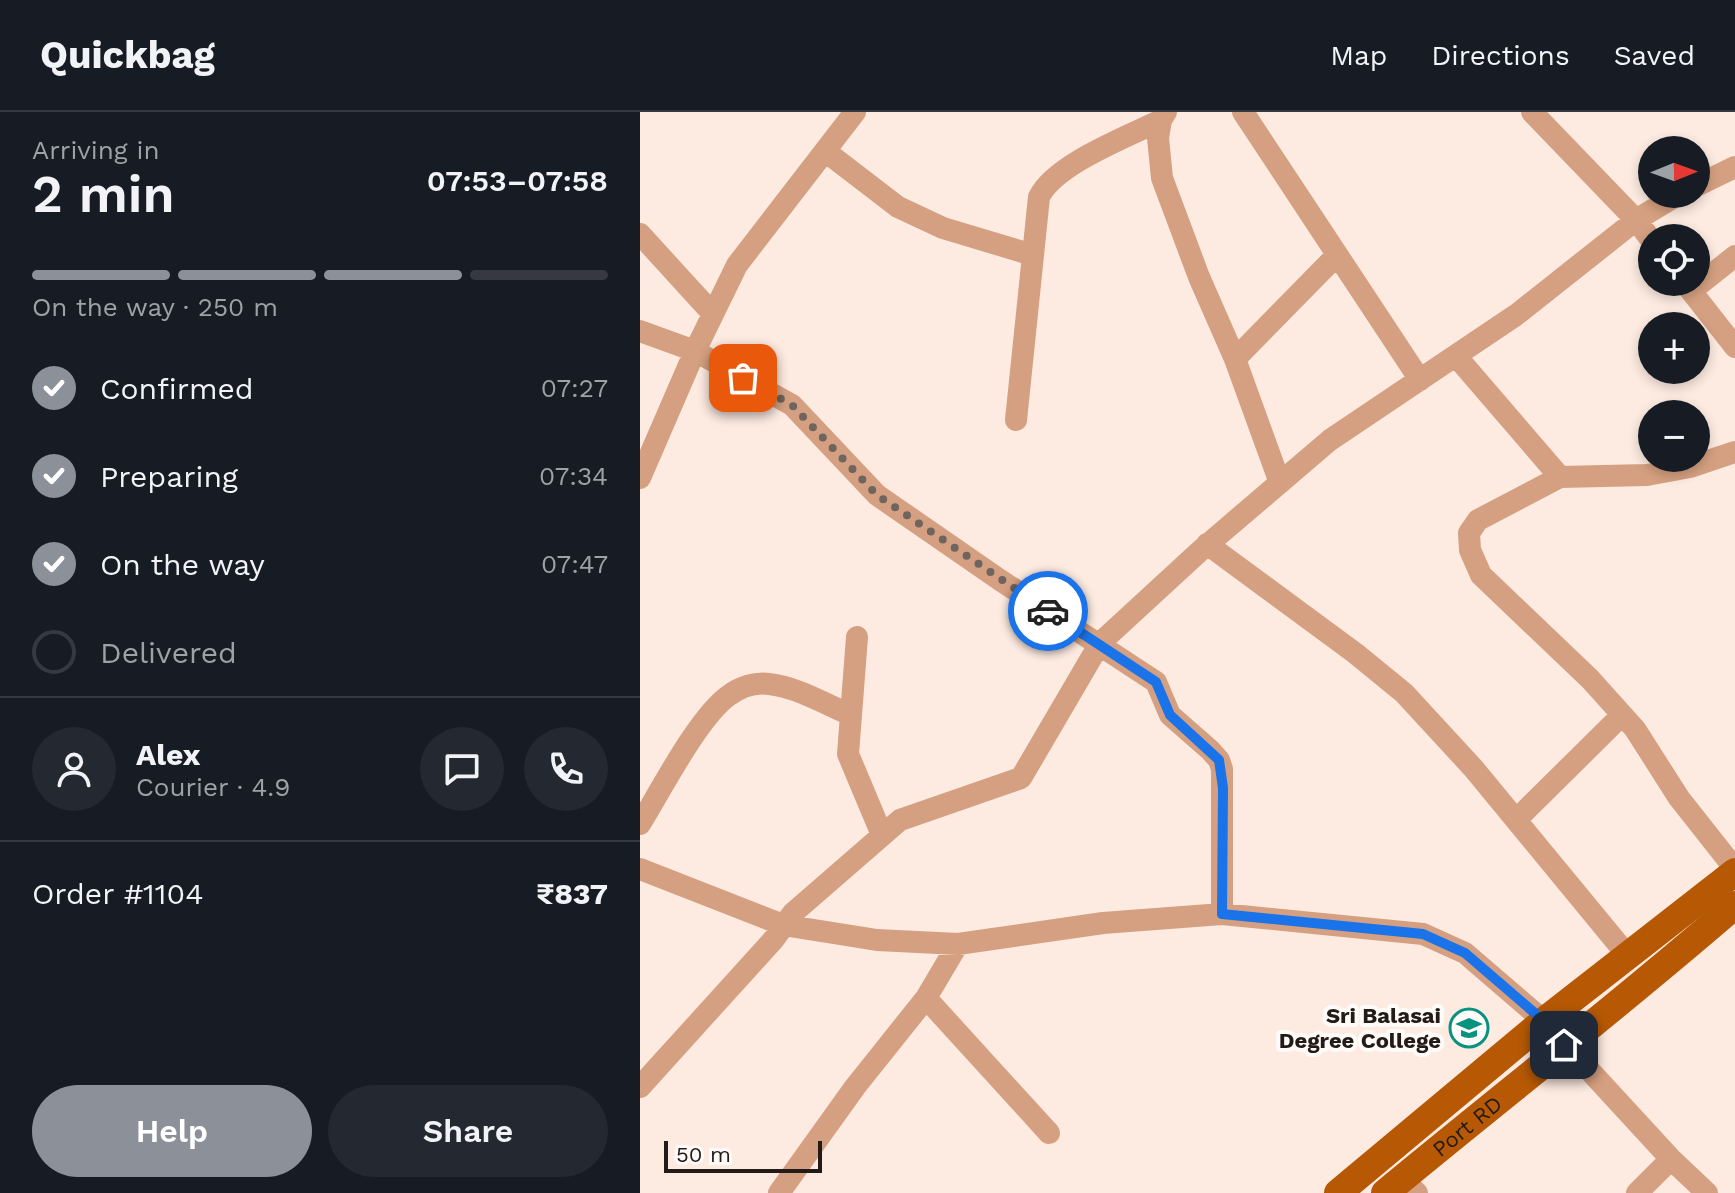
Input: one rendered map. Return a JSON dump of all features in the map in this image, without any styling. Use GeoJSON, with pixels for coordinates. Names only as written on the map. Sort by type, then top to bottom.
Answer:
{"type":"FeatureCollection","features":[{"type":"Feature","properties":{"kind":"main road"},"geometry":{"type":"LineString","coordinates":[[1338,1193],[1544,1021],[1735,870]]}},
{"type":"Feature","properties":{"kind":"main road","name":"Port RD"},"geometry":{"type":"LineString","coordinates":[[1401,1188],[1564,1045],[1646,982],[1735,905]]}},
{"type":"Feature","properties":{"kind":"street"},"geometry":{"type":"LineString","coordinates":[[640,478],[695,351],[737,265],[855,112]]}},
{"type":"Feature","properties":{"kind":"street"},"geometry":{"type":"LineString","coordinates":[[1243,112],[1420,380]]}},
{"type":"Feature","properties":{"kind":"street"},"geometry":{"type":"LineString","coordinates":[[1532,112],[1639,224]]}},
{"type":"Feature","properties":{"kind":"street"},"geometry":{"type":"LineString","coordinates":[[1016,420],[1039,197],[1045,184],[1063,170],[1164,116]]}},
{"type":"Feature","properties":{"kind":"street"},"geometry":{"type":"LineString","coordinates":[[1164,116],[1158,138],[1162,178],[1199,277],[1235,359],[1280,483]]}},
{"type":"Feature","properties":{"kind":"street"},"geometry":{"type":"LineString","coordinates":[[825,151],[898,207],[943,228],[1033,255]]}},
{"type":"Feature","properties":{"kind":"street"},"geometry":{"type":"LineString","coordinates":[[1710,179],[1735,167]]}},
{"type":"Feature","properties":{"kind":"street"},"geometry":{"type":"LineString","coordinates":[[640,1087],[793,913],[900,820],[1021,778],[1100,643],[1207,544],[1330,440],[1516,315],[1636,220],[1656,208]]}},
{"type":"Feature","properties":{"kind":"street"},"geometry":{"type":"LineString","coordinates":[[640,234],[713,314]]}},
{"type":"Feature","properties":{"kind":"street"},"geometry":{"type":"LineString","coordinates":[[1235,359],[1336,256]]}},
{"type":"Feature","properties":{"kind":"street"},"geometry":{"type":"LineString","coordinates":[[1710,272],[1735,256]]}},
{"type":"Feature","properties":{"kind":"street"},"geometry":{"type":"LineString","coordinates":[[1696,296],[1735,347]]}},
{"type":"Feature","properties":{"kind":"street"},"geometry":{"type":"LineString","coordinates":[[640,331],[695,351],[792,405],[877,495],[1156,682],[1170,715],[1219,760],[1223,788],[1222,914]]}},
{"type":"Feature","properties":{"kind":"street"},"geometry":{"type":"LineString","coordinates":[[1456,356],[1560,477]]}},
{"type":"Feature","properties":{"kind":"street"},"geometry":{"type":"LineString","coordinates":[[1735,452],[1690,467],[1647,475],[1560,477],[1478,520],[1469,533],[1470,550],[1481,575],[1590,679],[1635,729],[1679,798],[1735,870]]}},
{"type":"Feature","properties":{"kind":"street"},"geometry":{"type":"LineString","coordinates":[[1207,544],[1404,693],[1474,769],[1628,956]]}},
{"type":"Feature","properties":{"kind":"street"},"geometry":{"type":"LineString","coordinates":[[857,637],[848,754],[882,835]]}},
{"type":"Feature","properties":{"kind":"street"},"geometry":{"type":"LineString","coordinates":[[640,824],[708,716],[728,696],[745,686],[768,684],[787,688],[851,715]]}},
{"type":"Feature","properties":{"kind":"street"},"geometry":{"type":"LineString","coordinates":[[1516,820],[1622,715]]}},
{"type":"Feature","properties":{"kind":"street"},"geometry":{"type":"LineString","coordinates":[[640,869],[783,925],[877,940],[958,944],[1103,923],[1222,914],[1423,934],[1465,953],[1544,1021],[1671,1159],[1707,1193]]}},
{"type":"Feature","properties":{"kind":"street"},"geometry":{"type":"LineString","coordinates":[[779,1193],[855,1087],[926,998],[958,944]]}},
{"type":"Feature","properties":{"kind":"street"},"geometry":{"type":"LineString","coordinates":[[926,998],[1049,1133]]}},
{"type":"Feature","properties":{"kind":"street"},"geometry":{"type":"LineString","coordinates":[[1637,1193],[1671,1159]]}},
{"type":"Feature","properties":{"kind":"way so far"},"geometry":{"type":"LineString","coordinates":[[743,378],[792,405],[877,495],[1048,611]]}},
{"type":"Feature","properties":{"kind":"place","name":"Sri Balasai Degree College"},"geometry":{"type":"Point","coordinates":[1469,1028]}},
{"type":"Feature","properties":{"kind":"route"},"geometry":{"type":"LineString","coordinates":[[1048,611],[1156,682],[1170,715],[1219,760],[1223,788],[1222,914],[1423,934],[1465,953],[1544,1021],[1564,1045]]}}]}
